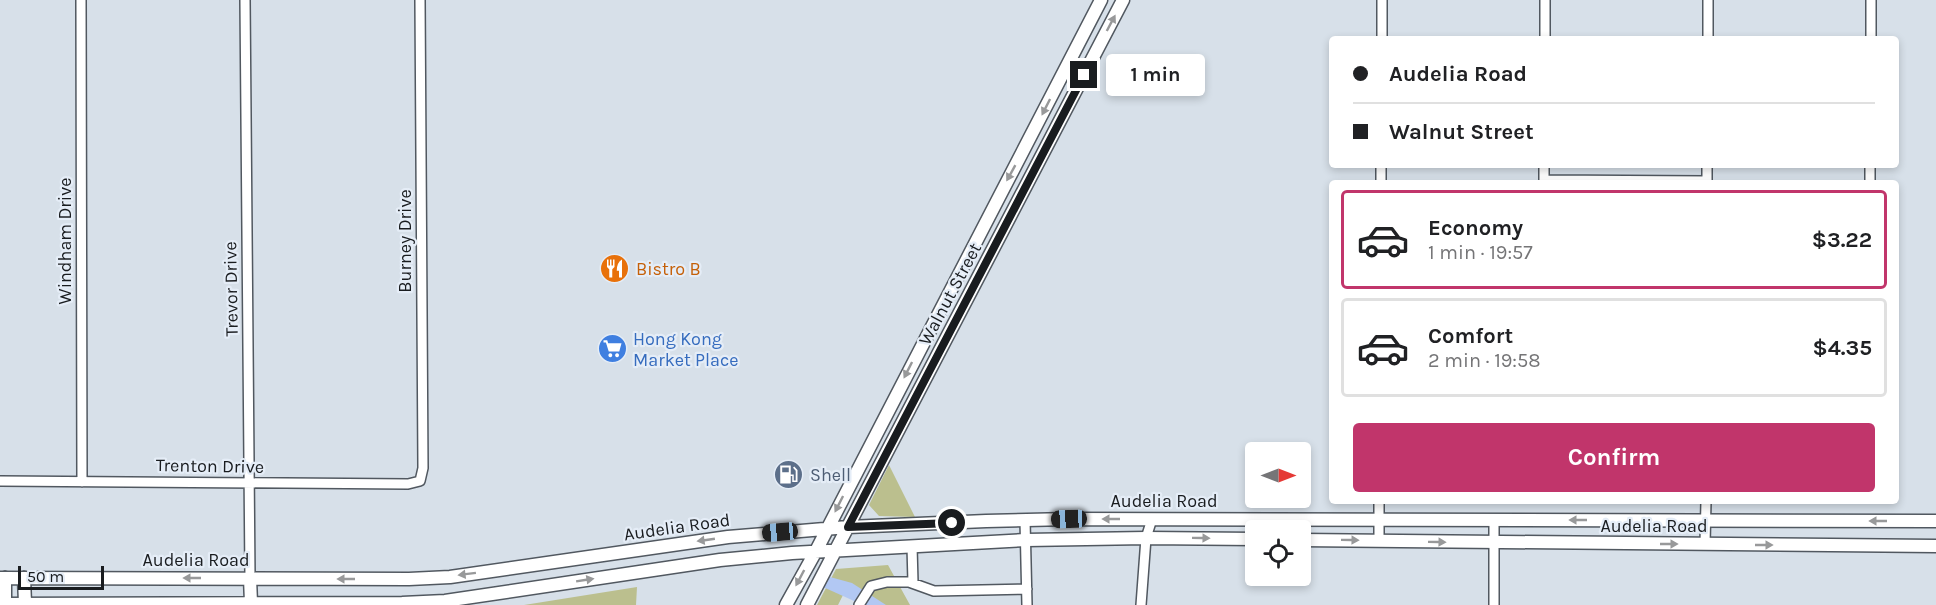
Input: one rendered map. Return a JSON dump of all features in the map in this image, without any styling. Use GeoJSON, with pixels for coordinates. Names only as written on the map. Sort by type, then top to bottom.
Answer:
{"type":"FeatureCollection","features":[{"type":"Feature","properties":{"kind":"main road","name":"Walnut Street"},"geometry":{"type":"LineString","coordinates":[[786,605],[1101,0]]}},
{"type":"Feature","properties":{"kind":"main road","name":"Walnut Street"},"geometry":{"type":"LineString","coordinates":[[807,605],[1123,0]]}},
{"type":"Feature","properties":{"kind":"main road"},"geometry":{"type":"LineString","coordinates":[[1083,36],[1099,45]]}},
{"type":"Feature","properties":{"kind":"main road"},"geometry":{"type":"LineString","coordinates":[[993,207],[1010,217]]}},
{"type":"Feature","properties":{"kind":"main road","name":"Audelia Road"},"geometry":{"type":"LineString","coordinates":[[3,578],[409,579],[450,577],[728,537],[827,528],[1025,520],[1936,521]]}},
{"type":"Feature","properties":{"kind":"main road","name":"Audelia Road"},"geometry":{"type":"LineString","coordinates":[[3,604],[445,602],[720,560],[816,551],[1026,540],[1245,539]]}},
{"type":"Feature","properties":{"kind":"main road","name":"Audelia Road"},"geometry":{"type":"LineString","coordinates":[[1311,540],[1936,546]]}},
{"type":"Feature","properties":{"kind":"main road"},"geometry":{"type":"LineString","coordinates":[[525,567],[527,589]]}},
{"type":"Feature","properties":{"kind":"main road"},"geometry":{"type":"LineString","coordinates":[[3,578],[3,604]]}},
{"type":"Feature","properties":{"kind":"main road"},"geometry":{"type":"LineString","coordinates":[[24,578],[25,603]]}},
{"type":"Feature","properties":{"kind":"main road"},"geometry":{"type":"LineString","coordinates":[[250,578],[250,603]]}},
{"type":"Feature","properties":{"kind":"street","name":"Windham Drive"},"geometry":{"type":"LineString","coordinates":[[81,0],[82,482]]}},
{"type":"Feature","properties":{"kind":"street","name":"Trevor Drive"},"geometry":{"type":"LineString","coordinates":[[245,0],[250,578]]}},
{"type":"Feature","properties":{"kind":"street","name":"Burney Drive"},"geometry":{"type":"LineString","coordinates":[[420,0],[423,444],[423,468],[420,481]]}},
{"type":"Feature","properties":{"kind":"street"},"geometry":{"type":"LineString","coordinates":[[1382,0],[1382,36]]}},
{"type":"Feature","properties":{"kind":"street"},"geometry":{"type":"LineString","coordinates":[[1545,0],[1545,36]]}},
{"type":"Feature","properties":{"kind":"street"},"geometry":{"type":"LineString","coordinates":[[1708,0],[1708,36]]}},
{"type":"Feature","properties":{"kind":"street"},"geometry":{"type":"LineString","coordinates":[[1871,0],[1871,36]]}},
{"type":"Feature","properties":{"kind":"street","name":"Trenton Drive"},"geometry":{"type":"LineString","coordinates":[[0,481],[249,484],[408,484],[420,481]]}},
{"type":"Feature","properties":{"kind":"street"},"geometry":{"type":"LineString","coordinates":[[1379,504],[1379,541]]}},
{"type":"Feature","properties":{"kind":"street"},"geometry":{"type":"LineString","coordinates":[[1705,544],[1706,504]]}},
{"type":"Feature","properties":{"kind":"street"},"geometry":{"type":"LineString","coordinates":[[1141,605],[1146,538],[1152,519]]}},
{"type":"Feature","properties":{"kind":"street"},"geometry":{"type":"LineString","coordinates":[[1025,520],[1027,605]]}},
{"type":"Feature","properties":{"kind":"street"},"geometry":{"type":"LineString","coordinates":[[1494,520],[1494,605]]}},
{"type":"Feature","properties":{"kind":"street"},"geometry":{"type":"LineString","coordinates":[[912,546],[913,583]]}},
{"type":"Feature","properties":{"kind":"street"},"geometry":{"type":"LineString","coordinates":[[859,605],[871,586],[887,582],[913,583],[934,591],[1027,592]]}},
{"type":"Feature","properties":{"kind":"green space"},"geometry":{"type":"Polygon","coordinates":[[[889,465],[915,517],[879,516],[869,505],[889,465]]]}},
{"type":"Feature","properties":{"kind":"green space"},"geometry":{"type":"Polygon","coordinates":[[[888,565],[910,605],[867,605],[844,593],[838,605],[817,605],[836,569],[888,565]]]}},
{"type":"Feature","properties":{"kind":"green space"},"geometry":{"type":"Polygon","coordinates":[[[637,587],[636,605],[524,605],[637,587]]]}},
{"type":"Feature","properties":{"kind":"water"},"geometry":{"type":"Polygon","coordinates":[[[830,577],[852,583],[886,605],[863,605],[823,587],[830,577]]]}},
{"type":"Feature","properties":{"kind":"place","name":"Bistro B"},"geometry":{"type":"Point","coordinates":[615,269]}},
{"type":"Feature","properties":{"kind":"place","name":"Hong Kong Market Place"},"geometry":{"type":"Point","coordinates":[612,349]}},
{"type":"Feature","properties":{"kind":"place","name":"Shell"},"geometry":{"type":"Point","coordinates":[789,475]}},
{"type":"Feature","properties":{"kind":"route"},"geometry":{"type":"LineString","coordinates":[[952,523],[848,527],[1084,75]]}}]}
